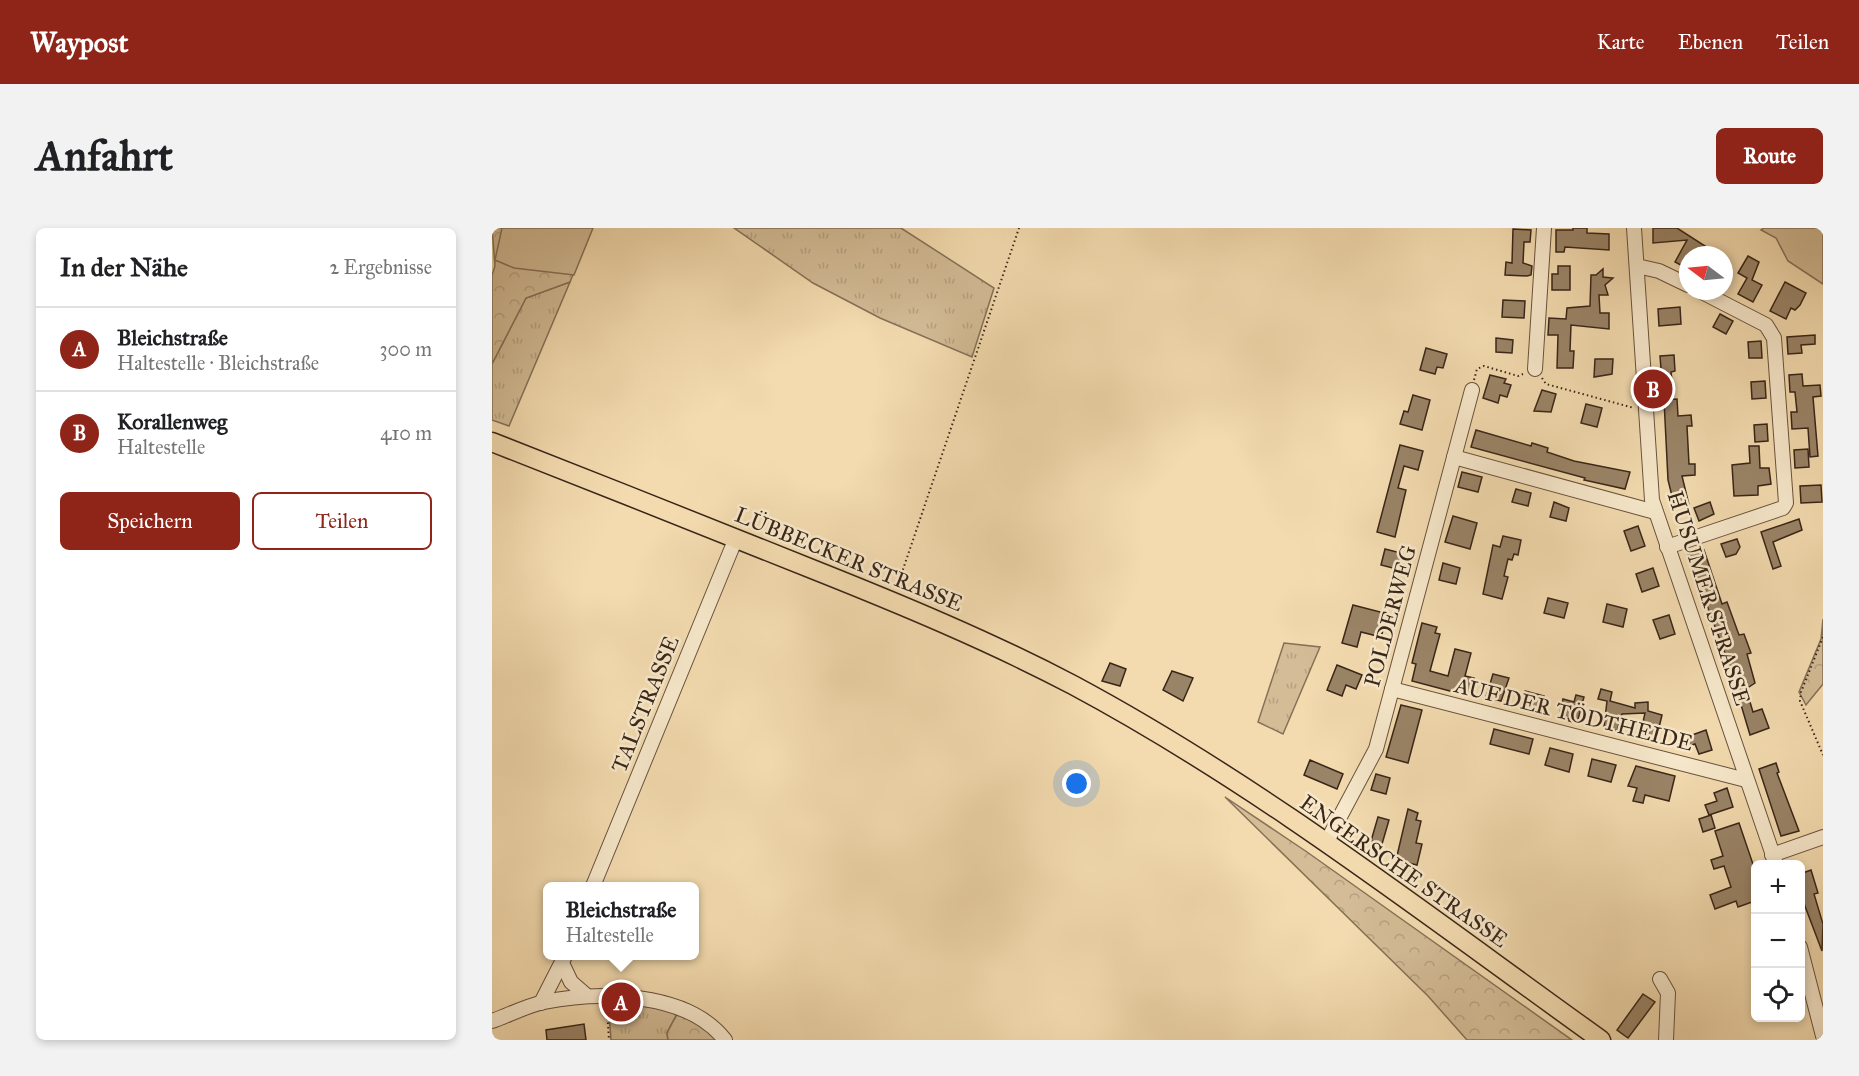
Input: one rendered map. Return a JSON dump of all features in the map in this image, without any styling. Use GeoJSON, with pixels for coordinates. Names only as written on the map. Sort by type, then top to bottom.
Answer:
{"type":"FeatureCollection","features":[{"type":"Feature","properties":{"kind":"main road","name":"LÜBBECKER STRASSE"},"geometry":{"type":"LineString","coordinates":[[492,442],[892,601],[1073,685],[1178,745]]}},
{"type":"Feature","properties":{"kind":"main road","name":"ENGERSCHE STRASSE"},"geometry":{"type":"LineString","coordinates":[[1178,745],[1326,843],[1601,1040]]}},
{"type":"Feature","properties":{"kind":"street"},"geometry":{"type":"LineString","coordinates":[[1535,369],[1544,228]]}},
{"type":"Feature","properties":{"kind":"street","name":"HUSUMER STRASSE"},"geometry":{"type":"LineString","coordinates":[[1634,228],[1651,488],[1656,512],[1774,860]]}},
{"type":"Feature","properties":{"kind":"street"},"geometry":{"type":"LineString","coordinates":[[1637,266],[1659,271],[1679,281]]}},
{"type":"Feature","properties":{"kind":"street"},"geometry":{"type":"LineString","coordinates":[[1667,547],[1783,508],[1786,503],[1774,338],[1766,325],[1717,300]]}},
{"type":"Feature","properties":{"kind":"street","name":"POLDERWEG"},"geometry":{"type":"LineString","coordinates":[[1326,843],[1376,749],[1472,390]]}},
{"type":"Feature","properties":{"kind":"street"},"geometry":{"type":"LineString","coordinates":[[1454,457],[1656,512]]}},
{"type":"Feature","properties":{"kind":"street","name":"TALSTRASSE"},"geometry":{"type":"LineString","coordinates":[[595,882],[736,538]]}},
{"type":"Feature","properties":{"kind":"street","name":"AUF DER TÖDTHEIDE"},"geometry":{"type":"LineString","coordinates":[[1392,689],[1746,780]]}},
{"type":"Feature","properties":{"kind":"street"},"geometry":{"type":"LineString","coordinates":[[1774,860],[1823,837]]}},
{"type":"Feature","properties":{"kind":"street"},"geometry":{"type":"LineString","coordinates":[[541,1003],[562,960]]}},
{"type":"Feature","properties":{"kind":"street"},"geometry":{"type":"LineString","coordinates":[[563,960],[571,982],[586,995]]}},
{"type":"Feature","properties":{"kind":"street"},"geometry":{"type":"LineString","coordinates":[[1805,966],[1823,1036]]}},
{"type":"Feature","properties":{"kind":"street"},"geometry":{"type":"LineString","coordinates":[[1660,979],[1668,993],[1666,1040]]}},
{"type":"Feature","properties":{"kind":"street"},"geometry":{"type":"LineString","coordinates":[[492,1021],[541,1003],[586,995],[605,995],[669,1005],[691,1013],[709,1024],[724,1040]]}},
{"type":"Feature","properties":{"kind":"path"},"geometry":{"type":"LineString","coordinates":[[892,601],[1019,228]]}},
{"type":"Feature","properties":{"kind":"path"},"geometry":{"type":"LineString","coordinates":[[1477,369],[1484,366],[1518,376],[1535,369],[1546,384],[1631,408],[1646,408]]}},
{"type":"Feature","properties":{"kind":"path"},"geometry":{"type":"LineString","coordinates":[[1823,637],[1801,692],[1800,701],[1823,755]]}},
{"type":"Feature","properties":{"kind":"path"},"geometry":{"type":"LineString","coordinates":[[605,995],[609,1040]]}},
{"type":"Feature","properties":{"kind":"green space"},"geometry":{"type":"Polygon","coordinates":[[[492,228],[592,228],[570,282],[526,298],[492,364],[492,275],[495,266],[492,228]]]}},
{"type":"Feature","properties":{"kind":"green space"},"geometry":{"type":"Polygon","coordinates":[[[502,228],[593,228],[574,275],[514,268],[495,260],[502,228]]]}},
{"type":"Feature","properties":{"kind":"green space"},"geometry":{"type":"Polygon","coordinates":[[[734,228],[901,228],[994,288],[972,357],[880,318],[813,283],[734,228]]]}},
{"type":"Feature","properties":{"kind":"green space"},"geometry":{"type":"Polygon","coordinates":[[[1764,228],[1823,228],[1823,284],[1788,261],[1776,238],[1761,230],[1764,228]]]}},
{"type":"Feature","properties":{"kind":"green space"},"geometry":{"type":"Polygon","coordinates":[[[570,282],[509,426],[492,420],[492,364],[526,298],[570,282]]]}},
{"type":"Feature","properties":{"kind":"green space"},"geometry":{"type":"Polygon","coordinates":[[[1823,619],[1823,684],[1806,705],[1799,692],[1821,639],[1823,619]]]}},
{"type":"Feature","properties":{"kind":"green space"},"geometry":{"type":"Polygon","coordinates":[[[1284,643],[1320,647],[1283,734],[1258,722],[1284,643]]]}},
{"type":"Feature","properties":{"kind":"green space"},"geometry":{"type":"Polygon","coordinates":[[[1225,797],[1307,852],[1572,1040],[1467,1040],[1428,996],[1225,797]]]}},
{"type":"Feature","properties":{"kind":"green space"},"geometry":{"type":"Polygon","coordinates":[[[608,1000],[678,1012],[667,1033],[668,1040],[611,1040],[608,1000]]]}},
{"type":"Feature","properties":{"kind":"green space"},"geometry":{"type":"Polygon","coordinates":[[[678,1012],[705,1026],[720,1040],[668,1040],[667,1033],[678,1012]]]}},
{"type":"Feature","properties":{"kind":"building"},"geometry":{"type":"Polygon","coordinates":[[[1573,228],[1587,228],[1587,233],[1609,234],[1609,250],[1565,247],[1564,252],[1556,252],[1556,230],[1573,230],[1573,228]]]}},
{"type":"Feature","properties":{"kind":"building"},"geometry":{"type":"Polygon","coordinates":[[[1653,228],[1677,228],[1705,246],[1684,246],[1687,240],[1653,243],[1653,228]]]}},
{"type":"Feature","properties":{"kind":"building"},"geometry":{"type":"Polygon","coordinates":[[[1513,229],[1531,230],[1530,242],[1524,242],[1523,263],[1532,266],[1531,275],[1505,275],[1506,262],[1512,263],[1513,229]]]}},
{"type":"Feature","properties":{"kind":"building"},"geometry":{"type":"Polygon","coordinates":[[[1748,256],[1759,262],[1752,280],[1762,285],[1753,302],[1738,294],[1747,278],[1738,273],[1748,256]]]}},
{"type":"Feature","properties":{"kind":"building"},"geometry":{"type":"Polygon","coordinates":[[[1558,266],[1570,266],[1570,290],[1552,290],[1552,274],[1558,274],[1558,266]]]}},
{"type":"Feature","properties":{"kind":"building"},"geometry":{"type":"Polygon","coordinates":[[[1603,269],[1603,277],[1613,278],[1605,285],[1608,295],[1599,295],[1600,313],[1609,313],[1609,329],[1571,325],[1570,351],[1574,351],[1573,368],[1557,368],[1558,335],[1548,335],[1549,318],[1566,319],[1567,308],[1590,306],[1591,275],[1596,275],[1603,269]]]}},
{"type":"Feature","properties":{"kind":"building"},"geometry":{"type":"Polygon","coordinates":[[[1785,282],[1806,293],[1795,310],[1791,308],[1786,319],[1770,311],[1785,282]]]}},
{"type":"Feature","properties":{"kind":"building"},"geometry":{"type":"Polygon","coordinates":[[[1503,300],[1525,301],[1524,318],[1502,317],[1503,300]]]}},
{"type":"Feature","properties":{"kind":"building"},"geometry":{"type":"Polygon","coordinates":[[[1680,307],[1681,324],[1659,326],[1658,309],[1680,307]]]}},
{"type":"Feature","properties":{"kind":"building"},"geometry":{"type":"Polygon","coordinates":[[[1720,314],[1733,321],[1726,334],[1713,327],[1720,314]]]}},
{"type":"Feature","properties":{"kind":"building"},"geometry":{"type":"Polygon","coordinates":[[[1815,335],[1815,344],[1801,345],[1802,353],[1788,354],[1787,337],[1815,335]]]}},
{"type":"Feature","properties":{"kind":"building"},"geometry":{"type":"Polygon","coordinates":[[[1496,338],[1513,340],[1512,353],[1496,352],[1496,338]]]}},
{"type":"Feature","properties":{"kind":"building"},"geometry":{"type":"Polygon","coordinates":[[[1761,341],[1762,358],[1749,358],[1748,342],[1761,341]]]}},
{"type":"Feature","properties":{"kind":"building"},"geometry":{"type":"Polygon","coordinates":[[[1426,348],[1447,354],[1443,368],[1437,367],[1435,374],[1420,370],[1426,348]]]}},
{"type":"Feature","properties":{"kind":"building"},"geometry":{"type":"Polygon","coordinates":[[[1674,355],[1675,371],[1671,372],[1672,381],[1662,382],[1660,356],[1674,355]]]}},
{"type":"Feature","properties":{"kind":"building"},"geometry":{"type":"Polygon","coordinates":[[[1595,359],[1613,359],[1612,374],[1594,377],[1595,359]]]}},
{"type":"Feature","properties":{"kind":"building"},"geometry":{"type":"Polygon","coordinates":[[[1802,374],[1803,386],[1820,385],[1821,396],[1813,397],[1818,456],[1810,457],[1808,428],[1792,429],[1791,412],[1797,412],[1795,392],[1790,392],[1789,375],[1802,374]]]}},
{"type":"Feature","properties":{"kind":"building"},"geometry":{"type":"Polygon","coordinates":[[[1490,375],[1506,379],[1504,383],[1511,385],[1507,397],[1500,395],[1498,403],[1483,398],[1490,375]]]}},
{"type":"Feature","properties":{"kind":"building"},"geometry":{"type":"Polygon","coordinates":[[[1765,381],[1766,398],[1752,399],[1751,382],[1765,381]]]}},
{"type":"Feature","properties":{"kind":"building"},"geometry":{"type":"Polygon","coordinates":[[[1542,390],[1556,394],[1551,412],[1534,411],[1542,390]]]}},
{"type":"Feature","properties":{"kind":"building"},"geometry":{"type":"Polygon","coordinates":[[[1413,395],[1430,400],[1422,430],[1400,424],[1404,411],[1408,412],[1413,395]]]}},
{"type":"Feature","properties":{"kind":"building"},"geometry":{"type":"Polygon","coordinates":[[[1677,399],[1678,416],[1691,415],[1692,426],[1687,426],[1689,464],[1695,464],[1695,475],[1682,476],[1689,505],[1675,508],[1668,480],[1664,400],[1677,399]]]}},
{"type":"Feature","properties":{"kind":"building"},"geometry":{"type":"Polygon","coordinates":[[[1586,404],[1602,408],[1597,427],[1581,423],[1586,404]]]}},
{"type":"Feature","properties":{"kind":"building"},"geometry":{"type":"Polygon","coordinates":[[[1767,424],[1768,441],[1755,442],[1754,425],[1767,424]]]}},
{"type":"Feature","properties":{"kind":"building"},"geometry":{"type":"Polygon","coordinates":[[[1476,430],[1531,446],[1532,443],[1548,448],[1547,452],[1574,461],[1630,472],[1625,489],[1584,480],[1585,478],[1471,447],[1476,430]]]}},
{"type":"Feature","properties":{"kind":"building"},"geometry":{"type":"Polygon","coordinates":[[[1400,445],[1423,451],[1418,470],[1404,466],[1398,488],[1406,490],[1395,537],[1377,532],[1400,445]]]}},
{"type":"Feature","properties":{"kind":"building"},"geometry":{"type":"Polygon","coordinates":[[[1749,446],[1759,446],[1760,468],[1769,468],[1771,484],[1758,486],[1758,495],[1734,496],[1732,465],[1750,463],[1749,446]]]}},
{"type":"Feature","properties":{"kind":"building"},"geometry":{"type":"Polygon","coordinates":[[[1808,449],[1809,467],[1795,468],[1794,450],[1808,449]]]}},
{"type":"Feature","properties":{"kind":"building"},"geometry":{"type":"Polygon","coordinates":[[[1462,472],[1482,477],[1478,492],[1458,487],[1462,472]]]}},
{"type":"Feature","properties":{"kind":"building"},"geometry":{"type":"Polygon","coordinates":[[[1821,485],[1822,502],[1801,503],[1800,486],[1821,485]]]}},
{"type":"Feature","properties":{"kind":"building"},"geometry":{"type":"Polygon","coordinates":[[[1516,489],[1531,493],[1528,506],[1512,502],[1516,489]]]}},
{"type":"Feature","properties":{"kind":"building"},"geometry":{"type":"Polygon","coordinates":[[[1554,502],[1569,508],[1566,521],[1550,517],[1554,502]]]}},
{"type":"Feature","properties":{"kind":"building"},"geometry":{"type":"Polygon","coordinates":[[[1710,502],[1714,514],[1699,521],[1694,508],[1710,502]]]}},
{"type":"Feature","properties":{"kind":"building"},"geometry":{"type":"Polygon","coordinates":[[[1453,516],[1477,523],[1470,549],[1445,542],[1453,516]]]}},
{"type":"Feature","properties":{"kind":"building"},"geometry":{"type":"Polygon","coordinates":[[[1799,519],[1802,530],[1773,542],[1781,566],[1773,569],[1761,532],[1799,519]]]}},
{"type":"Feature","properties":{"kind":"building"},"geometry":{"type":"Polygon","coordinates":[[[1638,526],[1645,546],[1631,551],[1624,531],[1638,526]]]}},
{"type":"Feature","properties":{"kind":"building"},"geometry":{"type":"Polygon","coordinates":[[[1503,536],[1521,540],[1518,555],[1514,554],[1512,560],[1508,559],[1504,576],[1508,577],[1502,599],[1483,594],[1493,545],[1500,547],[1503,536]]]}},
{"type":"Feature","properties":{"kind":"building"},"geometry":{"type":"Polygon","coordinates":[[[1737,539],[1740,547],[1736,554],[1726,557],[1721,544],[1737,539]]]}},
{"type":"Feature","properties":{"kind":"building"},"geometry":{"type":"Polygon","coordinates":[[[1385,549],[1401,553],[1397,569],[1381,565],[1385,549]]]}},
{"type":"Feature","properties":{"kind":"building"},"geometry":{"type":"Polygon","coordinates":[[[1704,550],[1722,604],[1727,602],[1739,635],[1744,634],[1751,653],[1747,654],[1755,683],[1746,689],[1753,712],[1762,709],[1769,728],[1750,735],[1728,661],[1688,555],[1704,550]]]}},
{"type":"Feature","properties":{"kind":"building"},"geometry":{"type":"Polygon","coordinates":[[[1443,563],[1460,568],[1456,584],[1439,580],[1443,563]]]}},
{"type":"Feature","properties":{"kind":"building"},"geometry":{"type":"Polygon","coordinates":[[[1653,568],[1659,586],[1642,592],[1636,574],[1653,568]]]}},
{"type":"Feature","properties":{"kind":"building"},"geometry":{"type":"Polygon","coordinates":[[[1548,598],[1568,603],[1564,618],[1544,613],[1548,598]]]}},
{"type":"Feature","properties":{"kind":"building"},"geometry":{"type":"Polygon","coordinates":[[[1607,604],[1627,609],[1623,627],[1603,622],[1607,604]]]}},
{"type":"Feature","properties":{"kind":"building"},"geometry":{"type":"Polygon","coordinates":[[[1353,605],[1388,614],[1381,637],[1361,632],[1357,647],[1342,643],[1353,605]]]}},
{"type":"Feature","properties":{"kind":"building"},"geometry":{"type":"Polygon","coordinates":[[[1669,615],[1675,634],[1660,639],[1653,620],[1669,615]]]}},
{"type":"Feature","properties":{"kind":"building"},"geometry":{"type":"Polygon","coordinates":[[[1422,623],[1437,627],[1435,633],[1440,634],[1430,671],[1448,676],[1455,649],[1471,653],[1465,676],[1474,678],[1469,696],[1412,681],[1416,664],[1412,663],[1422,623]]]}},
{"type":"Feature","properties":{"kind":"building"},"geometry":{"type":"Polygon","coordinates":[[[1110,663],[1126,669],[1120,686],[1102,681],[1110,663]]]}},
{"type":"Feature","properties":{"kind":"building"},"geometry":{"type":"Polygon","coordinates":[[[1337,665],[1362,675],[1356,689],[1346,685],[1342,696],[1327,690],[1337,665]]]}},
{"type":"Feature","properties":{"kind":"building"},"geometry":{"type":"Polygon","coordinates":[[[1172,671],[1193,678],[1183,701],[1163,690],[1172,671]]]}},
{"type":"Feature","properties":{"kind":"building"},"geometry":{"type":"Polygon","coordinates":[[[1493,674],[1509,678],[1501,701],[1486,697],[1493,674]]]}},
{"type":"Feature","properties":{"kind":"building"},"geometry":{"type":"Polygon","coordinates":[[[1601,689],[1612,692],[1610,701],[1635,708],[1635,703],[1648,702],[1648,711],[1662,715],[1656,740],[1640,736],[1645,713],[1622,714],[1617,731],[1604,727],[1607,701],[1598,699],[1601,689]]]}},
{"type":"Feature","properties":{"kind":"building"},"geometry":{"type":"Polygon","coordinates":[[[1525,691],[1544,696],[1540,711],[1521,706],[1525,691]]]}},
{"type":"Feature","properties":{"kind":"building"},"geometry":{"type":"Polygon","coordinates":[[[1576,695],[1584,697],[1577,723],[1569,721],[1563,717],[1564,713],[1560,712],[1563,699],[1574,702],[1576,695]]]}},
{"type":"Feature","properties":{"kind":"building"},"geometry":{"type":"Polygon","coordinates":[[[1401,705],[1422,710],[1408,763],[1386,757],[1401,705]]]}},
{"type":"Feature","properties":{"kind":"building"},"geometry":{"type":"Polygon","coordinates":[[[1494,729],[1533,739],[1529,754],[1490,744],[1494,729]]]}},
{"type":"Feature","properties":{"kind":"building"},"geometry":{"type":"Polygon","coordinates":[[[1706,730],[1712,750],[1699,754],[1695,744],[1684,748],[1681,739],[1706,730]]]}},
{"type":"Feature","properties":{"kind":"building"},"geometry":{"type":"Polygon","coordinates":[[[1550,748],[1573,754],[1569,772],[1545,765],[1550,748]]]}},
{"type":"Feature","properties":{"kind":"building"},"geometry":{"type":"Polygon","coordinates":[[[1592,759],[1616,765],[1611,782],[1588,776],[1592,759]]]}},
{"type":"Feature","properties":{"kind":"building"},"geometry":{"type":"Polygon","coordinates":[[[1310,760],[1343,774],[1337,789],[1304,775],[1310,760]]]}},
{"type":"Feature","properties":{"kind":"building"},"geometry":{"type":"Polygon","coordinates":[[[1776,763],[1779,772],[1777,773],[1799,831],[1781,836],[1759,769],[1776,763]]]}},
{"type":"Feature","properties":{"kind":"building"},"geometry":{"type":"Polygon","coordinates":[[[1636,766],[1675,776],[1669,801],[1645,795],[1643,803],[1633,801],[1637,788],[1628,786],[1636,766]]]}},
{"type":"Feature","properties":{"kind":"building"},"geometry":{"type":"Polygon","coordinates":[[[1376,774],[1390,778],[1386,794],[1371,790],[1376,774]]]}},
{"type":"Feature","properties":{"kind":"building"},"geometry":{"type":"Polygon","coordinates":[[[1727,788],[1733,807],[1709,815],[1705,805],[1717,801],[1714,793],[1727,788]]]}},
{"type":"Feature","properties":{"kind":"building"},"geometry":{"type":"Polygon","coordinates":[[[1408,809],[1418,813],[1416,820],[1421,821],[1416,843],[1422,844],[1417,865],[1396,860],[1408,809]]]}},
{"type":"Feature","properties":{"kind":"building"},"geometry":{"type":"Polygon","coordinates":[[[1711,815],[1715,828],[1703,832],[1699,819],[1711,815]]]}},
{"type":"Feature","properties":{"kind":"building"},"geometry":{"type":"Polygon","coordinates":[[[1378,817],[1389,820],[1382,844],[1371,841],[1378,817]]]}},
{"type":"Feature","properties":{"kind":"building"},"geometry":{"type":"Polygon","coordinates":[[[1739,823],[1752,860],[1751,902],[1738,907],[1736,901],[1715,909],[1710,895],[1731,887],[1724,866],[1714,869],[1711,860],[1723,856],[1715,831],[1739,823]]]}},
{"type":"Feature","properties":{"kind":"building"},"geometry":{"type":"Polygon","coordinates":[[[1811,870],[1818,893],[1814,894],[1823,924],[1822,951],[1805,906],[1805,872],[1811,870]]]}},
{"type":"Feature","properties":{"kind":"building"},"geometry":{"type":"Polygon","coordinates":[[[1643,994],[1655,1002],[1628,1038],[1617,1030],[1643,994]]]}},
{"type":"Feature","properties":{"kind":"building"},"geometry":{"type":"Polygon","coordinates":[[[584,1024],[586,1040],[547,1040],[546,1030],[584,1024]]]}},
{"type":"Feature","properties":{"kind":"place","name":"Korallenweg"},"geometry":{"type":"Point","coordinates":[1653,389]}},
{"type":"Feature","properties":{"kind":"place","name":"Bleichstraße"},"geometry":{"type":"Point","coordinates":[621,1002]}}]}
